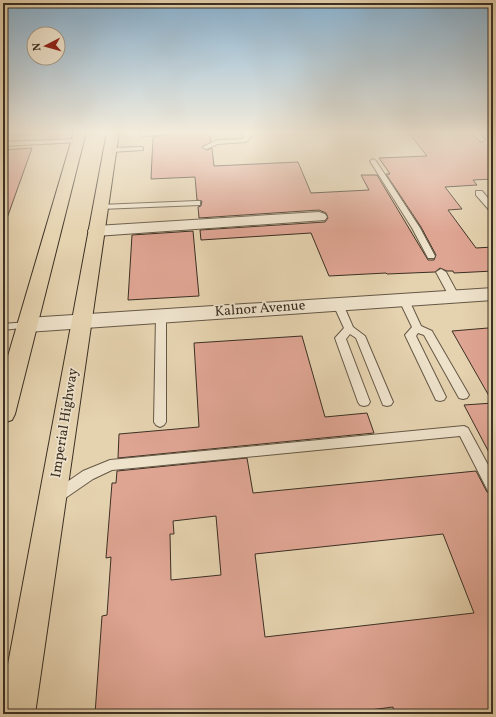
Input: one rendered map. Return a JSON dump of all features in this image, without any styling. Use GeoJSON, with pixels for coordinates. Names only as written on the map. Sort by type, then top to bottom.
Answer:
{"type":"FeatureCollection","features":[{"type":"Feature","properties":{"kind":"main road"},"geometry":{"type":"LineString","coordinates":[[3,414],[71,165]]}},
{"type":"Feature","properties":{"kind":"main road","name":"Imperial Highway"},"geometry":{"type":"LineString","coordinates":[[17,714],[107,165]]}},
{"type":"Feature","properties":{"kind":"street"},"geometry":{"type":"LineString","coordinates":[[96,231],[319,217]]}},
{"type":"Feature","properties":{"kind":"street","name":"Kalnor Avenue"},"geometry":{"type":"LineString","coordinates":[[27,325],[493,294]]}},
{"type":"Feature","properties":{"kind":"lane"},"geometry":{"type":"LineString","coordinates":[[376,165],[416,228],[431,256]]}},
{"type":"Feature","properties":{"kind":"lane"},"geometry":{"type":"LineString","coordinates":[[479,193],[493,209]]}},
{"type":"Feature","properties":{"kind":"lane"},"geometry":{"type":"LineString","coordinates":[[100,207],[197,203]]}},
{"type":"Feature","properties":{"kind":"lane"},"geometry":{"type":"LineString","coordinates":[[441,272],[454,296]]}},
{"type":"Feature","properties":{"kind":"lane"},"geometry":{"type":"LineString","coordinates":[[404,300],[417,328],[428,333],[463,395]]}},
{"type":"Feature","properties":{"kind":"lane"},"geometry":{"type":"LineString","coordinates":[[338,304],[349,329],[360,336],[387,402]]}},
{"type":"Feature","properties":{"kind":"lane"},"geometry":{"type":"LineString","coordinates":[[160,422],[161,316]]}},
{"type":"Feature","properties":{"kind":"lane"},"geometry":{"type":"LineString","coordinates":[[3,327],[27,325]]}},
{"type":"Feature","properties":{"kind":"lane"},"geometry":{"type":"LineString","coordinates":[[417,328],[410,335],[440,397]]}},
{"type":"Feature","properties":{"kind":"lane"},"geometry":{"type":"LineString","coordinates":[[349,329],[340,338],[364,402]]}},
{"type":"Feature","properties":{"kind":"lane"},"geometry":{"type":"LineString","coordinates":[[52,499],[88,475],[110,465],[464,432],[493,487]]}},
{"type":"Feature","properties":{"kind":"building"},"geometry":{"type":"Polygon","coordinates":[[[3,165],[26,165],[6,221],[3,220],[3,165]]]}},
{"type":"Feature","properties":{"kind":"building"},"geometry":{"type":"Polygon","coordinates":[[[152,165],[299,165],[311,193],[369,190],[361,175],[377,175],[428,260],[434,260],[436,255],[421,227],[386,174],[390,174],[384,165],[493,165],[493,179],[473,180],[477,185],[445,187],[462,209],[448,210],[476,248],[493,247],[493,271],[454,273],[453,271],[447,271],[440,268],[435,272],[329,276],[311,233],[201,240],[200,230],[325,222],[328,218],[326,213],[319,210],[199,218],[198,207],[201,206],[202,201],[197,200],[195,177],[151,179],[152,165]]]}},
{"type":"Feature","properties":{"kind":"building"},"geometry":{"type":"Polygon","coordinates":[[[193,231],[199,296],[128,300],[132,235],[193,231]]]}},
{"type":"Feature","properties":{"kind":"building"},"geometry":{"type":"Polygon","coordinates":[[[488,328],[493,336],[493,403],[452,331],[488,328]]]}},
{"type":"Feature","properties":{"kind":"building"},"geometry":{"type":"Polygon","coordinates":[[[302,336],[325,417],[367,413],[374,433],[118,458],[119,434],[199,427],[194,343],[302,336]]]}},
{"type":"Feature","properties":{"kind":"building"},"geometry":{"type":"Polygon","coordinates":[[[493,403],[493,460],[464,405],[493,403]]]}},
{"type":"Feature","properties":{"kind":"building"},"geometry":{"type":"Polygon","coordinates":[[[247,458],[253,493],[476,471],[487,492],[493,494],[493,714],[394,714],[393,707],[340,714],[95,714],[102,616],[107,615],[111,557],[106,558],[112,483],[116,483],[117,471],[247,458]],[[216,516],[173,521],[174,534],[170,534],[171,580],[221,575],[216,516]],[[443,534],[255,554],[265,637],[474,613],[443,534]]]}}]}
